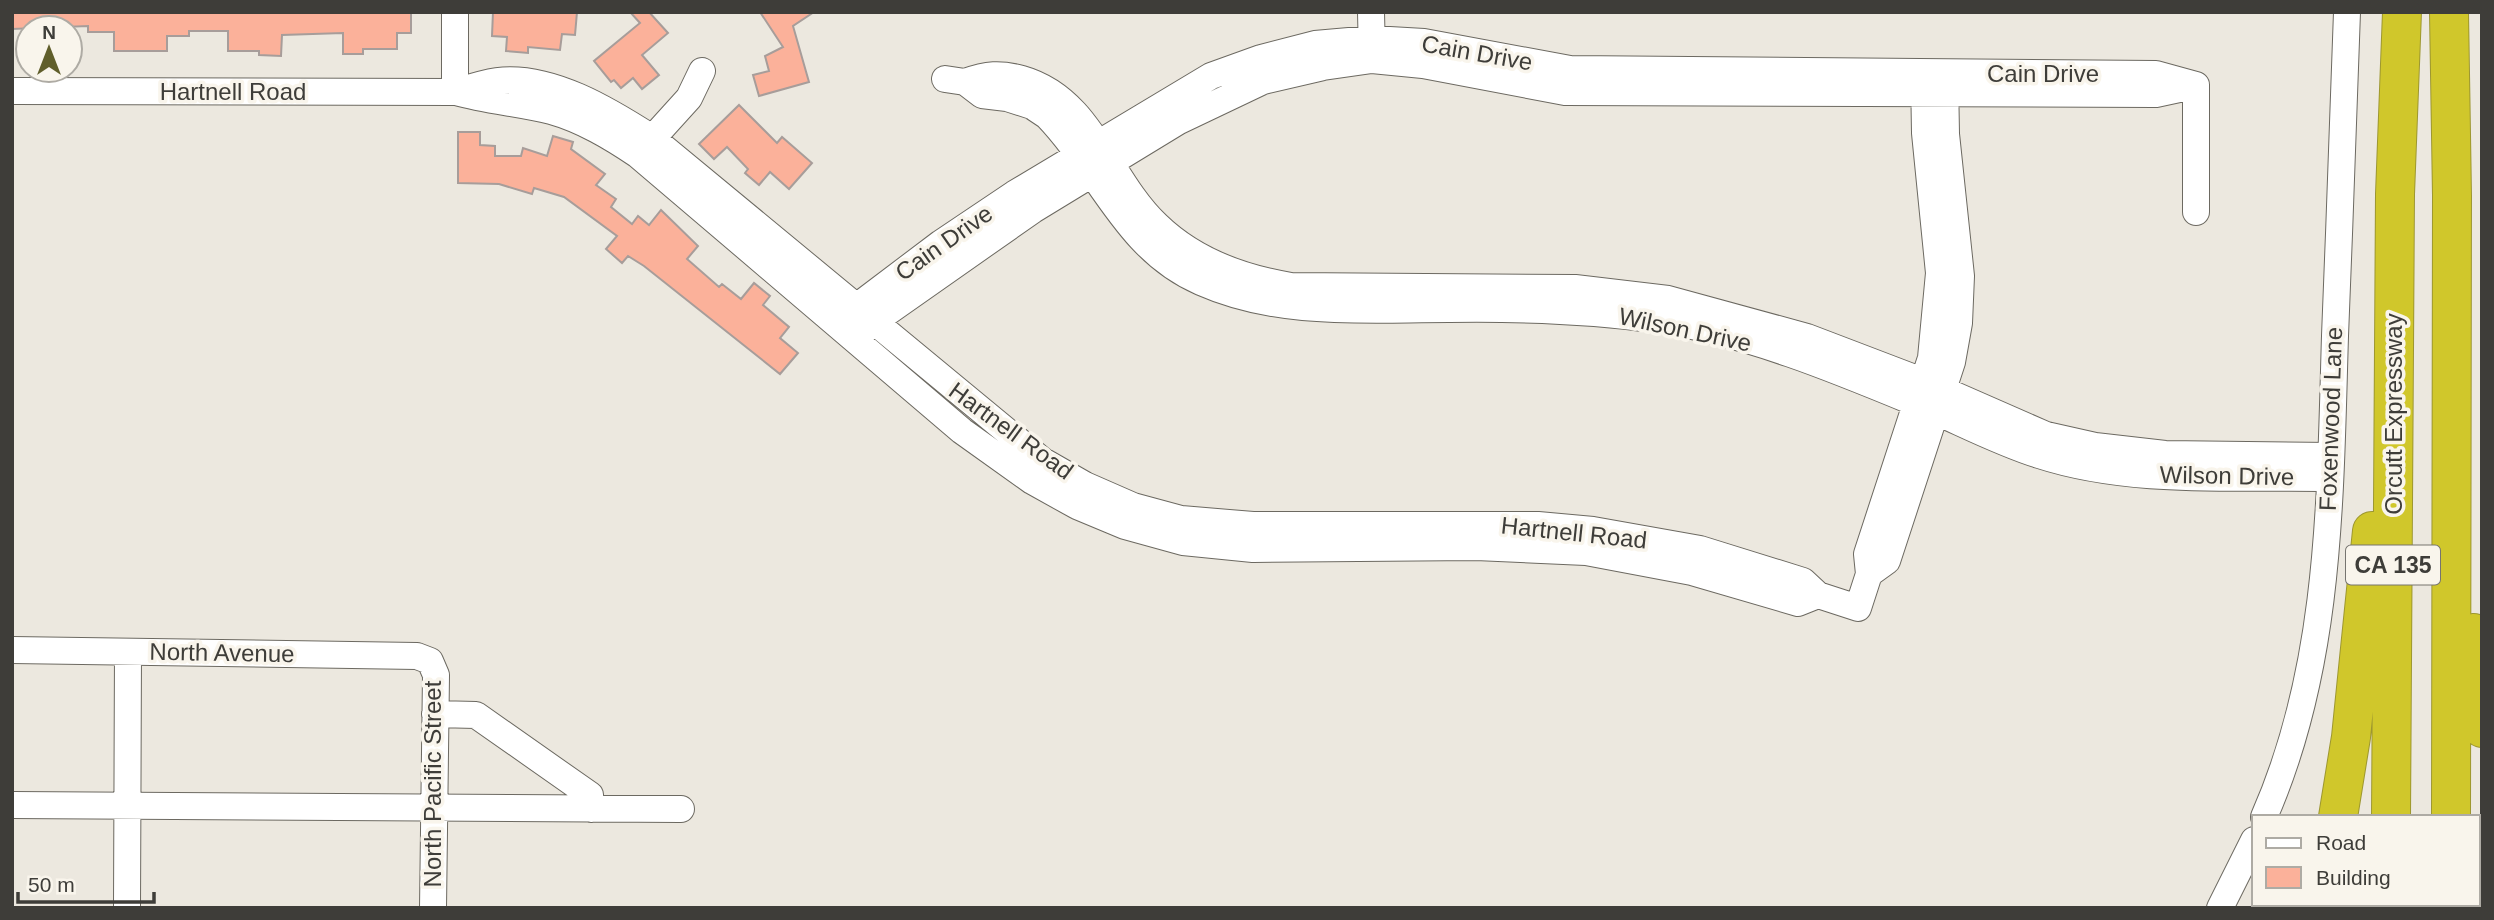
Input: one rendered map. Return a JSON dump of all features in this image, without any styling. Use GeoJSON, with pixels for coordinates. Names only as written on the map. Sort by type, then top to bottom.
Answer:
{"type":"FeatureCollection","features":[{"type":"Feature","properties":{"kind":"highway","name":"Orcutt Expressway"},"geometry":{"type":"LineString","coordinates":[[2391,815],[2395,313],[2402,12]]}},
{"type":"Feature","properties":{"kind":"highway","name":"CA 135"},"geometry":{"type":"LineString","coordinates":[[2449,12],[2452,315],[2451,815]]}},
{"type":"Feature","properties":{"kind":"highway"},"geometry":{"type":"LineString","coordinates":[[2338,815],[2351,737],[2395,313]]}},
{"type":"Feature","properties":{"kind":"highway"},"geometry":{"type":"LineString","coordinates":[[2452,315],[2482,728]]}},
{"type":"Feature","properties":{"kind":"street"},"geometry":{"type":"LineString","coordinates":[[455,12],[455,92]]}},
{"type":"Feature","properties":{"kind":"street"},"geometry":{"type":"LineString","coordinates":[[1371,12],[1372,50]]}},
{"type":"Feature","properties":{"kind":"street","name":"Foxenwood Lane"},"geometry":{"type":"LineString","coordinates":[[2265,815],[2279,779],[2316,644],[2331,467],[2347,12]]}},
{"type":"Feature","properties":{"kind":"street","name":"Cain Drive"},"geometry":{"type":"LineString","coordinates":[[856,324],[941,243],[1094,159],[1211,76],[1261,58],[1315,44],[1372,50],[1424,42],[1570,69],[1695,82],[1935,84],[2156,94],[2196,85],[2196,212]]}},
{"type":"Feature","properties":{"kind":"street"},"geometry":{"type":"LineString","coordinates":[[645,147],[689,98],[702,71]]}},
{"type":"Feature","properties":{"kind":"street","name":"Wilson Drive"},"geometry":{"type":"LineString","coordinates":[[955,80],[982,95],[1032,106],[1094,159],[1131,229],[1160,258],[1196,280],[1235,296],[1296,308],[1464,297],[1661,320],[1930,397],[2039,455],[2093,468],[2157,476],[2331,467]]}},
{"type":"Feature","properties":{"kind":"street","name":"Hartnell Road"},"geometry":{"type":"LineString","coordinates":[[12,91],[455,92],[576,120],[645,147],[856,324],[962,431],[1032,481],[1077,506],[1125,526],[1183,542],[1253,537],[1476,535],[1538,525],[1593,530],[1700,550],[1803,581],[1818,595],[1858,608],[1869,573],[1867,554],[1959,323],[1961,276],[1935,84]]}},
{"type":"Feature","properties":{"kind":"street","name":"North Avenue"},"geometry":{"type":"LineString","coordinates":[[12,650],[417,656],[430,661]]}},
{"type":"Feature","properties":{"kind":"street"},"geometry":{"type":"LineString","coordinates":[[127,908],[128,652]]}},
{"type":"Feature","properties":{"kind":"street","name":"North Pacific Street"},"geometry":{"type":"LineString","coordinates":[[430,661],[436,675],[433,908]]}},
{"type":"Feature","properties":{"kind":"street"},"geometry":{"type":"LineString","coordinates":[[435,714],[476,715],[590,795],[591,809]]}},
{"type":"Feature","properties":{"kind":"street"},"geometry":{"type":"LineString","coordinates":[[12,805],[681,809]]}},
{"type":"Feature","properties":{"kind":"street"},"geometry":{"type":"LineString","coordinates":[[2220,908],[2252,844]]}},
{"type":"Feature","properties":{"kind":"building"},"geometry":{"type":"Polygon","coordinates":[[[12,12],[411,12],[411,33],[397,33],[397,49],[363,49],[363,54],[343,54],[343,33],[282,35],[281,56],[259,55],[259,51],[228,51],[228,31],[189,31],[189,36],[167,36],[167,51],[114,51],[114,32],[88,32],[88,26],[84,26],[84,14],[14,14],[12,29],[12,12]]]}},
{"type":"Feature","properties":{"kind":"building"},"geometry":{"type":"Polygon","coordinates":[[[493,12],[577,12],[575,35],[562,34],[560,50],[528,47],[528,53],[506,51],[507,37],[492,36],[493,12]]]}},
{"type":"Feature","properties":{"kind":"building"},"geometry":{"type":"Polygon","coordinates":[[[630,12],[649,12],[668,33],[642,55],[659,75],[642,89],[633,78],[621,88],[614,80],[611,82],[594,61],[640,23],[630,12]]]}},
{"type":"Feature","properties":{"kind":"building"},"geometry":{"type":"Polygon","coordinates":[[[760,12],[814,12],[793,26],[809,82],[759,96],[753,75],[769,71],[765,56],[783,47],[760,12]]]}},
{"type":"Feature","properties":{"kind":"building"},"geometry":{"type":"Polygon","coordinates":[[[739,105],[777,143],[782,137],[812,163],[789,189],[770,172],[759,185],[745,173],[748,169],[727,147],[714,159],[699,144],[739,105]]]}},
{"type":"Feature","properties":{"kind":"building"},"geometry":{"type":"Polygon","coordinates":[[[458,132],[480,132],[480,145],[495,146],[495,156],[521,156],[523,148],[547,156],[553,136],[573,142],[571,149],[605,174],[596,185],[616,199],[611,207],[632,224],[638,216],[649,225],[661,210],[698,246],[687,259],[719,287],[722,284],[741,299],[754,283],[770,296],[763,305],[789,327],[780,338],[798,353],[780,374],[644,266],[628,256],[622,263],[606,249],[617,236],[564,197],[534,188],[532,194],[499,184],[458,183],[458,132]]]}}]}
